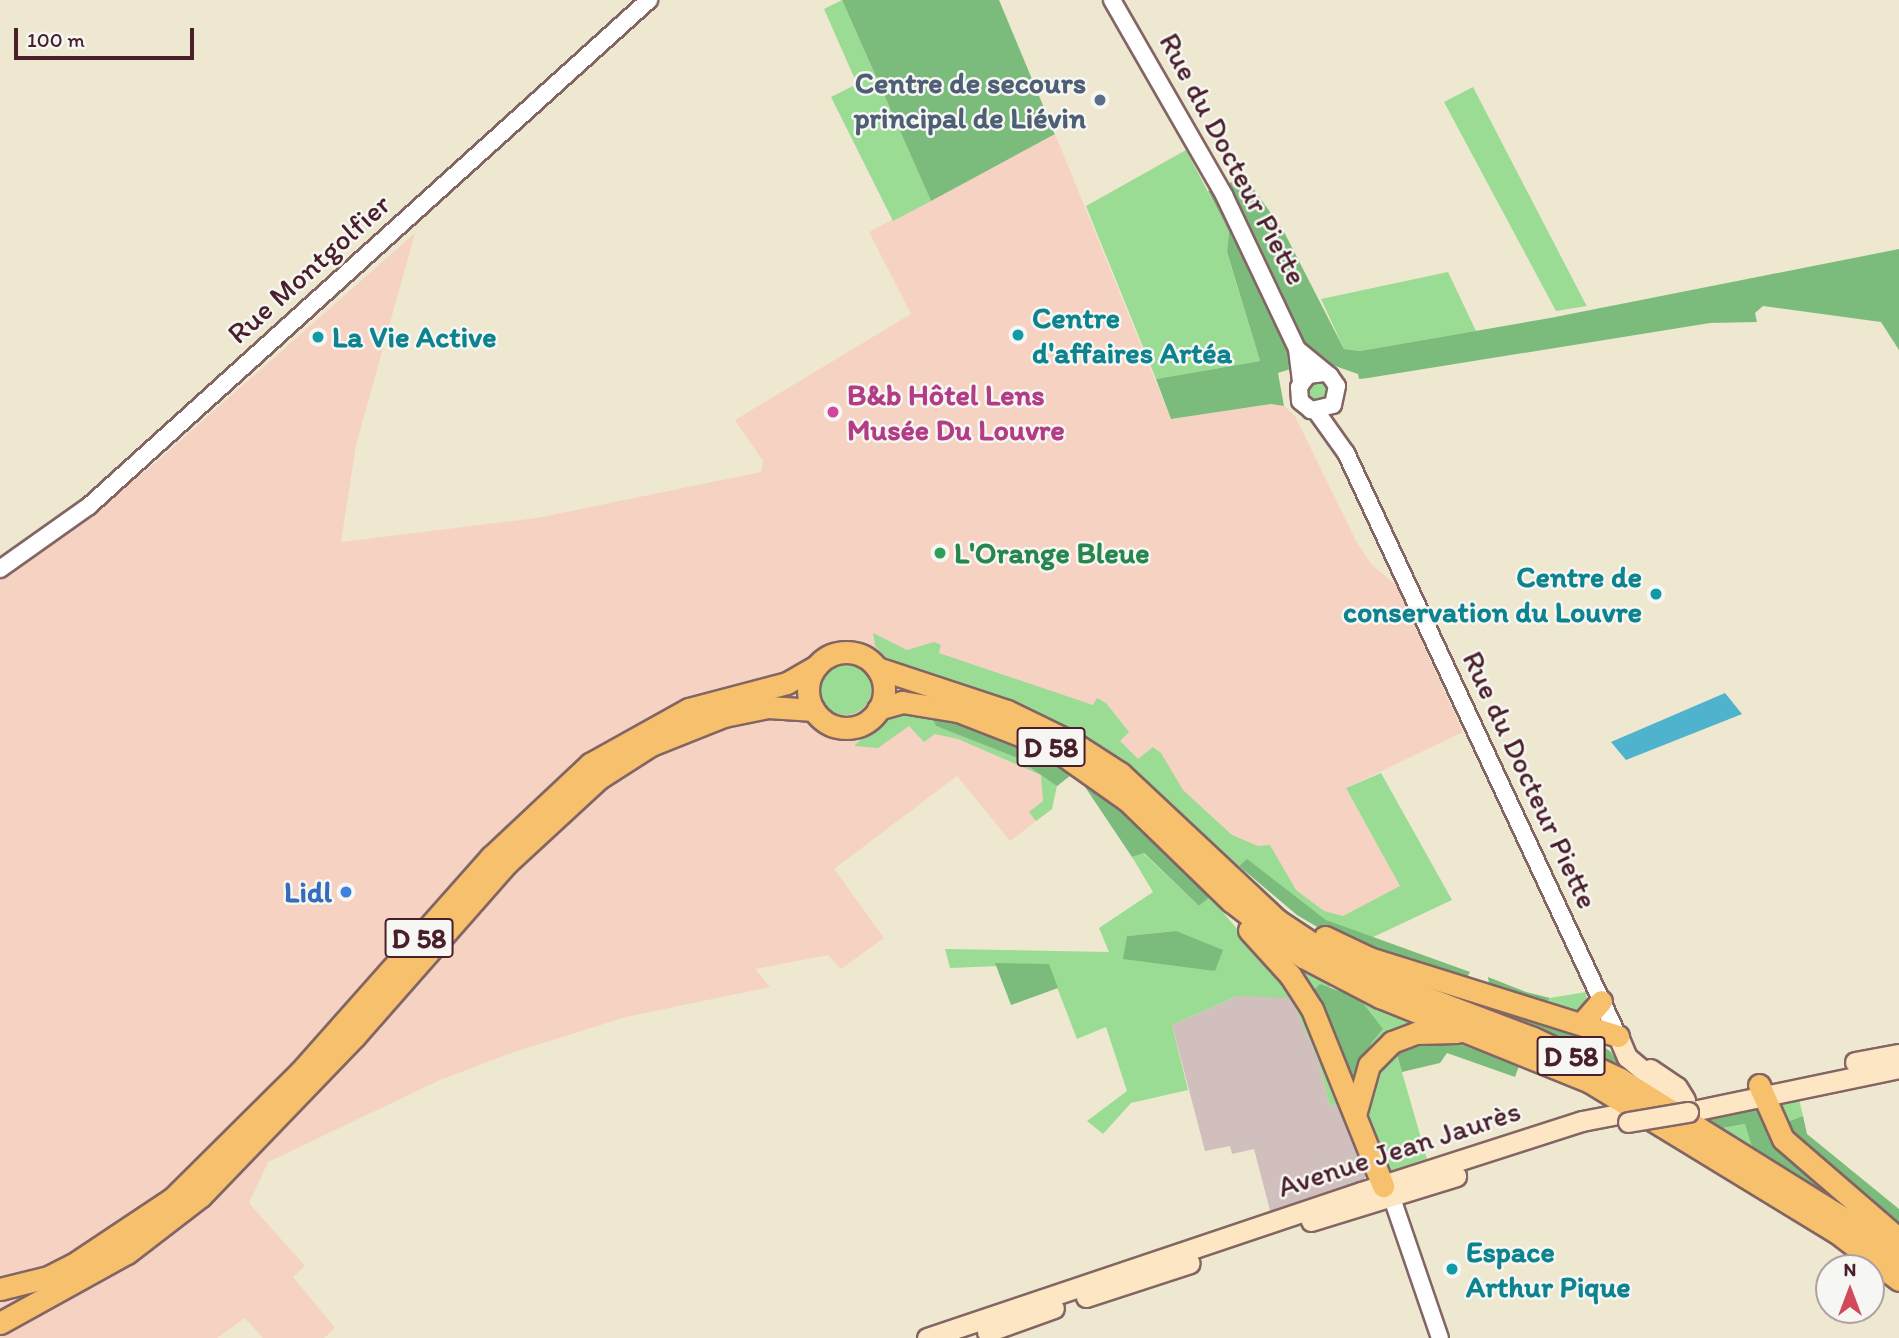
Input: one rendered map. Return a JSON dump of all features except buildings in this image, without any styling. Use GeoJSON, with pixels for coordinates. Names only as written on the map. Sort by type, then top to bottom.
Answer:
{"type":"FeatureCollection","features":[{"type":"Feature","properties":{"kind":"main road"},"geometry":{"type":"LineString","coordinates":[[849,653],[877,668],[884,692],[878,709],[862,724],[844,728],[827,723],[814,710],[808,692],[817,666],[834,654],[849,653]]}},
{"type":"Feature","properties":{"kind":"main road","name":"D 58"},"geometry":{"type":"LineString","coordinates":[[0,1289],[23,1286],[48,1277],[127,1232],[220,1155],[491,857],[581,772],[654,726],[745,692],[787,683],[817,666]]}},
{"type":"Feature","properties":{"kind":"main road","name":"D 58"},"geometry":{"type":"LineString","coordinates":[[877,668],[1007,711],[1076,744],[1140,790],[1277,920],[1344,963],[1534,1038],[1620,1079],[1845,1219],[1899,1260]]}},
{"type":"Feature","properties":{"kind":"main road"},"geometry":{"type":"LineString","coordinates":[[704,686],[745,692]]}},
{"type":"Feature","properties":{"kind":"main road","name":"D 58"},"geometry":{"type":"LineString","coordinates":[[878,709],[902,702],[958,711],[1053,748],[1128,801],[1231,901],[1278,940],[1343,980],[1590,1082],[1836,1232],[1899,1280]]}},
{"type":"Feature","properties":{"kind":"main road","name":"D 58"},"geometry":{"type":"LineString","coordinates":[[0,1323],[127,1253],[201,1196],[355,1036],[506,864],[598,779],[651,746],[724,716],[768,707],[814,710]]}},
{"type":"Feature","properties":{"kind":"main road"},"geometry":{"type":"LineString","coordinates":[[1231,878],[1328,939],[1369,958],[1618,1036]]}},
{"type":"Feature","properties":{"kind":"main road"},"geometry":{"type":"LineString","coordinates":[[1231,901],[1307,1001],[1388,1192]]}},
{"type":"Feature","properties":{"kind":"main road"},"geometry":{"type":"LineString","coordinates":[[1582,1023],[1601,1001]]}},
{"type":"Feature","properties":{"kind":"main road"},"geometry":{"type":"LineString","coordinates":[[1355,1115],[1369,1065],[1392,1042],[1429,1032],[1472,1033]]}},
{"type":"Feature","properties":{"kind":"main road","name":"Rue du Docteur Piette"},"geometry":{"type":"LineString","coordinates":[[1618,1036],[1627,1057],[1680,1106]]}},
{"type":"Feature","properties":{"kind":"main road","name":"Avenue Jean Jaurès"},"geometry":{"type":"LineString","coordinates":[[927,1338],[1621,1118],[1762,1089],[1899,1054]]}},
{"type":"Feature","properties":{"kind":"main road","name":"Avenue Jean Jaurès"},"geometry":{"type":"LineString","coordinates":[[1762,1089],[1899,1068]]}},
{"type":"Feature","properties":{"kind":"main road"},"geometry":{"type":"LineString","coordinates":[[1762,1089],[1771,1120],[1783,1139],[1899,1239]]}},
{"type":"Feature","properties":{"kind":"main road","name":"Avenue Jean Jaurès"},"geometry":{"type":"LineString","coordinates":[[1621,1118],[1654,1116],[1680,1106]]}},
{"type":"Feature","properties":{"kind":"main road","name":"Avenue Jean Jaurès"},"geometry":{"type":"LineString","coordinates":[[969,1338],[1388,1192]]}},
{"type":"Feature","properties":{"kind":"street","name":"Rue Montgolfier"},"geometry":{"type":"LineString","coordinates":[[0,569],[89,506],[649,0]]}},
{"type":"Feature","properties":{"kind":"street","name":"Rue du Docteur Piette"},"geometry":{"type":"LineString","coordinates":[[1112,0],[1224,195],[1297,349],[1301,381]]}},
{"type":"Feature","properties":{"kind":"street","name":"Rue du Docteur Piette"},"geometry":{"type":"LineString","coordinates":[[1297,349],[1324,373]]}},
{"type":"Feature","properties":{"kind":"street"},"geometry":{"type":"LineString","coordinates":[[1312,373],[1324,373],[1337,386],[1333,405],[1316,411],[1300,401],[1301,381],[1312,373]]}},
{"type":"Feature","properties":{"kind":"street","name":"Rue du Docteur Piette"},"geometry":{"type":"LineString","coordinates":[[1333,405],[1337,435]]}},
{"type":"Feature","properties":{"kind":"street","name":"Rue du Docteur Piette"},"geometry":{"type":"LineString","coordinates":[[1316,411],[1337,435],[1618,1036]]}},
{"type":"Feature","properties":{"kind":"street"},"geometry":{"type":"LineString","coordinates":[[1388,1192],[1440,1338]]}},
{"type":"Feature","properties":{"kind":"shaded area"},"geometry":{"type":"Polygon","coordinates":[[[1055,134],[1171,419],[1272,404],[1284,406],[1295,416],[1356,541],[1371,564],[1396,585],[1463,732],[1346,788],[1417,916],[1371,938],[1326,920],[1134,762],[1074,772],[1053,790],[1052,809],[1010,841],[957,776],[834,869],[884,938],[841,969],[828,955],[755,969],[770,987],[626,1017],[514,1052],[440,1080],[268,1162],[249,1203],[305,1266],[293,1277],[335,1328],[324,1338],[263,1338],[245,1318],[217,1338],[0,1338],[0,576],[147,470],[415,233],[356,445],[341,542],[537,518],[761,472],[763,461],[735,420],[911,314],[869,232],[1055,134]]]}},
{"type":"Feature","properties":{"kind":"shaded area"},"geometry":{"type":"Polygon","coordinates":[[[1259,994],[1291,997],[1318,1059],[1330,1106],[1344,1103],[1366,1174],[1362,1185],[1272,1218],[1254,1149],[1232,1154],[1230,1146],[1205,1151],[1172,1025],[1237,996],[1259,994]]]}},
{"type":"Feature","properties":{"kind":"green space"},"geometry":{"type":"Polygon","coordinates":[[[842,0],[931,201],[893,221],[831,97],[857,84],[824,9],[842,0]]]}},
{"type":"Feature","properties":{"kind":"green space"},"geometry":{"type":"Polygon","coordinates":[[[842,0],[999,0],[1055,134],[931,201],[842,0]]]}},
{"type":"Feature","properties":{"kind":"green space"},"geometry":{"type":"Polygon","coordinates":[[[1473,87],[1587,306],[1556,311],[1444,102],[1473,87]]]}},
{"type":"Feature","properties":{"kind":"green space"},"geometry":{"type":"Polygon","coordinates":[[[1186,150],[1229,232],[1227,253],[1260,361],[1156,379],[1086,206],[1186,150]]]}},
{"type":"Feature","properties":{"kind":"green space"},"geometry":{"type":"Polygon","coordinates":[[[1245,177],[1283,230],[1344,349],[1360,351],[1550,318],[1899,249],[1899,350],[1881,322],[1763,306],[1755,313],[1757,322],[1710,323],[1368,378],[1359,379],[1358,374],[1318,360],[1278,373],[1284,406],[1271,404],[1171,419],[1156,379],[1260,361],[1227,252],[1229,232],[1208,191],[1245,177]]]}},
{"type":"Feature","properties":{"kind":"green space"},"geometry":{"type":"Polygon","coordinates":[[[1448,272],[1476,331],[1360,351],[1344,349],[1321,299],[1448,272]]]}},
{"type":"Feature","properties":{"kind":"green space"},"geometry":{"type":"Polygon","coordinates":[[[1318,382],[1325,385],[1328,392],[1325,399],[1318,402],[1311,399],[1308,392],[1311,385],[1318,382]]]}},
{"type":"Feature","properties":{"kind":"green space"},"geometry":{"type":"Polygon","coordinates":[[[873,633],[907,650],[934,642],[941,645],[939,653],[1093,705],[1097,698],[1106,703],[1129,732],[1120,741],[1138,759],[1153,747],[1161,753],[1183,790],[1232,835],[1258,846],[1270,845],[1296,890],[1324,911],[1343,916],[1400,886],[1346,788],[1381,773],[1452,900],[1371,938],[1326,920],[1247,860],[1239,866],[1157,790],[1083,738],[1007,701],[917,673],[887,658],[875,646],[873,633]]]}},
{"type":"Feature","properties":{"kind":"green space"},"geometry":{"type":"Polygon","coordinates":[[[845,661],[864,669],[872,688],[864,707],[845,715],[826,707],[818,688],[826,669],[845,661]]]}},
{"type":"Feature","properties":{"kind":"green space"},"geometry":{"type":"Polygon","coordinates":[[[904,712],[931,715],[936,726],[1015,757],[1045,775],[1057,786],[1052,809],[1036,821],[1029,812],[1043,801],[1041,775],[958,739],[935,734],[924,742],[909,726],[878,748],[854,746],[882,720],[904,712]]]}},
{"type":"Feature","properties":{"kind":"green space"},"geometry":{"type":"Polygon","coordinates":[[[931,715],[1016,739],[1075,772],[1057,786],[1015,757],[936,726],[931,715]]]}},
{"type":"Feature","properties":{"kind":"green space"},"geometry":{"type":"Polygon","coordinates":[[[1075,772],[1150,834],[1210,897],[1199,906],[1144,853],[1132,857],[1075,772]]]}},
{"type":"Feature","properties":{"kind":"green space"},"geometry":{"type":"Polygon","coordinates":[[[1143,853],[1199,906],[1210,897],[1304,1008],[1344,1103],[1330,1106],[1318,1059],[1291,998],[1237,996],[1172,1025],[1188,1090],[1131,1103],[1103,1134],[1087,1121],[1127,1091],[1106,1027],[1077,1039],[1048,964],[950,968],[945,949],[1109,952],[1099,928],[1153,892],[1132,857],[1143,853]],[[1176,931],[1127,936],[1176,963],[1215,971],[1176,931]]]}},
{"type":"Feature","properties":{"kind":"green space"},"geometry":{"type":"Polygon","coordinates":[[[1247,859],[1326,920],[1470,972],[1465,981],[1329,934],[1297,915],[1239,866],[1247,859]]]}},
{"type":"Feature","properties":{"kind":"green space"},"geometry":{"type":"Polygon","coordinates":[[[1176,931],[1223,950],[1215,971],[1123,959],[1127,936],[1176,931]]]}},
{"type":"Feature","properties":{"kind":"green space"},"geometry":{"type":"Polygon","coordinates":[[[995,963],[1049,964],[1058,988],[1011,1005],[995,963]]]}},
{"type":"Feature","properties":{"kind":"green space"},"geometry":{"type":"Polygon","coordinates":[[[1301,967],[1334,986],[1312,992],[1301,967]]]}},
{"type":"Feature","properties":{"kind":"green space"},"geometry":{"type":"Polygon","coordinates":[[[1488,977],[1550,998],[1543,1005],[1490,989],[1488,977]]]}},
{"type":"Feature","properties":{"kind":"green space"},"geometry":{"type":"Polygon","coordinates":[[[1425,981],[1580,1028],[1611,1052],[1623,1071],[1423,989],[1425,981]]]}},
{"type":"Feature","properties":{"kind":"green space"},"geometry":{"type":"Polygon","coordinates":[[[1320,984],[1359,998],[1383,1029],[1372,1042],[1358,1075],[1347,1078],[1312,992],[1320,984]]]}},
{"type":"Feature","properties":{"kind":"green space"},"geometry":{"type":"Polygon","coordinates":[[[1586,992],[1587,1005],[1579,1013],[1543,1005],[1550,998],[1586,992]]]}},
{"type":"Feature","properties":{"kind":"green space"},"geometry":{"type":"Polygon","coordinates":[[[1359,998],[1418,1021],[1367,1054],[1372,1042],[1369,1013],[1359,998]]]}},
{"type":"Feature","properties":{"kind":"green space"},"geometry":{"type":"Polygon","coordinates":[[[1423,1040],[1452,1041],[1519,1066],[1515,1077],[1447,1053],[1440,1063],[1402,1072],[1395,1048],[1423,1040]]]}},
{"type":"Feature","properties":{"kind":"green space"},"geometry":{"type":"Polygon","coordinates":[[[1395,1048],[1427,1159],[1391,1171],[1363,1116],[1367,1082],[1395,1048]]]}},
{"type":"Feature","properties":{"kind":"green space"},"geometry":{"type":"Polygon","coordinates":[[[1798,1095],[1803,1116],[1781,1124],[1781,1099],[1798,1095]]]}},
{"type":"Feature","properties":{"kind":"green space"},"geometry":{"type":"Polygon","coordinates":[[[1758,1105],[1846,1202],[1840,1207],[1754,1153],[1745,1124],[1717,1129],[1697,1117],[1758,1105]]]}},
{"type":"Feature","properties":{"kind":"green space"},"geometry":{"type":"Polygon","coordinates":[[[1803,1116],[1807,1134],[1899,1209],[1899,1231],[1781,1124],[1803,1116]]]}},
{"type":"Feature","properties":{"kind":"green space"},"geometry":{"type":"Polygon","coordinates":[[[1746,1124],[1754,1153],[1717,1129],[1746,1124]]]}},
{"type":"Feature","properties":{"kind":"water"},"geometry":{"type":"Polygon","coordinates":[[[1725,693],[1742,714],[1626,760],[1611,742],[1725,693]]]}},
{"type":"Feature","properties":{"kind":"place","name":"Centre de secours principal de Liévin"},"geometry":{"type":"Point","coordinates":[1100,100]}},
{"type":"Feature","properties":{"kind":"place","name":"Centre d'affaires Artéa"},"geometry":{"type":"Point","coordinates":[1018,335]}},
{"type":"Feature","properties":{"kind":"place","name":"La Vie Active"},"geometry":{"type":"Point","coordinates":[318,337]}},
{"type":"Feature","properties":{"kind":"place","name":"B&b Hôtel Lens Musée Du Louvre"},"geometry":{"type":"Point","coordinates":[833,412]}},
{"type":"Feature","properties":{"kind":"place","name":"L'Orange Bleue"},"geometry":{"type":"Point","coordinates":[940,553]}},
{"type":"Feature","properties":{"kind":"place","name":"Centre de conservation du Louvre"},"geometry":{"type":"Point","coordinates":[1656,594]}},
{"type":"Feature","properties":{"kind":"place","name":"Lidl"},"geometry":{"type":"Point","coordinates":[346,892]}},
{"type":"Feature","properties":{"kind":"place","name":"Espace Arthur Pique"},"geometry":{"type":"Point","coordinates":[1452,1269]}}]}
